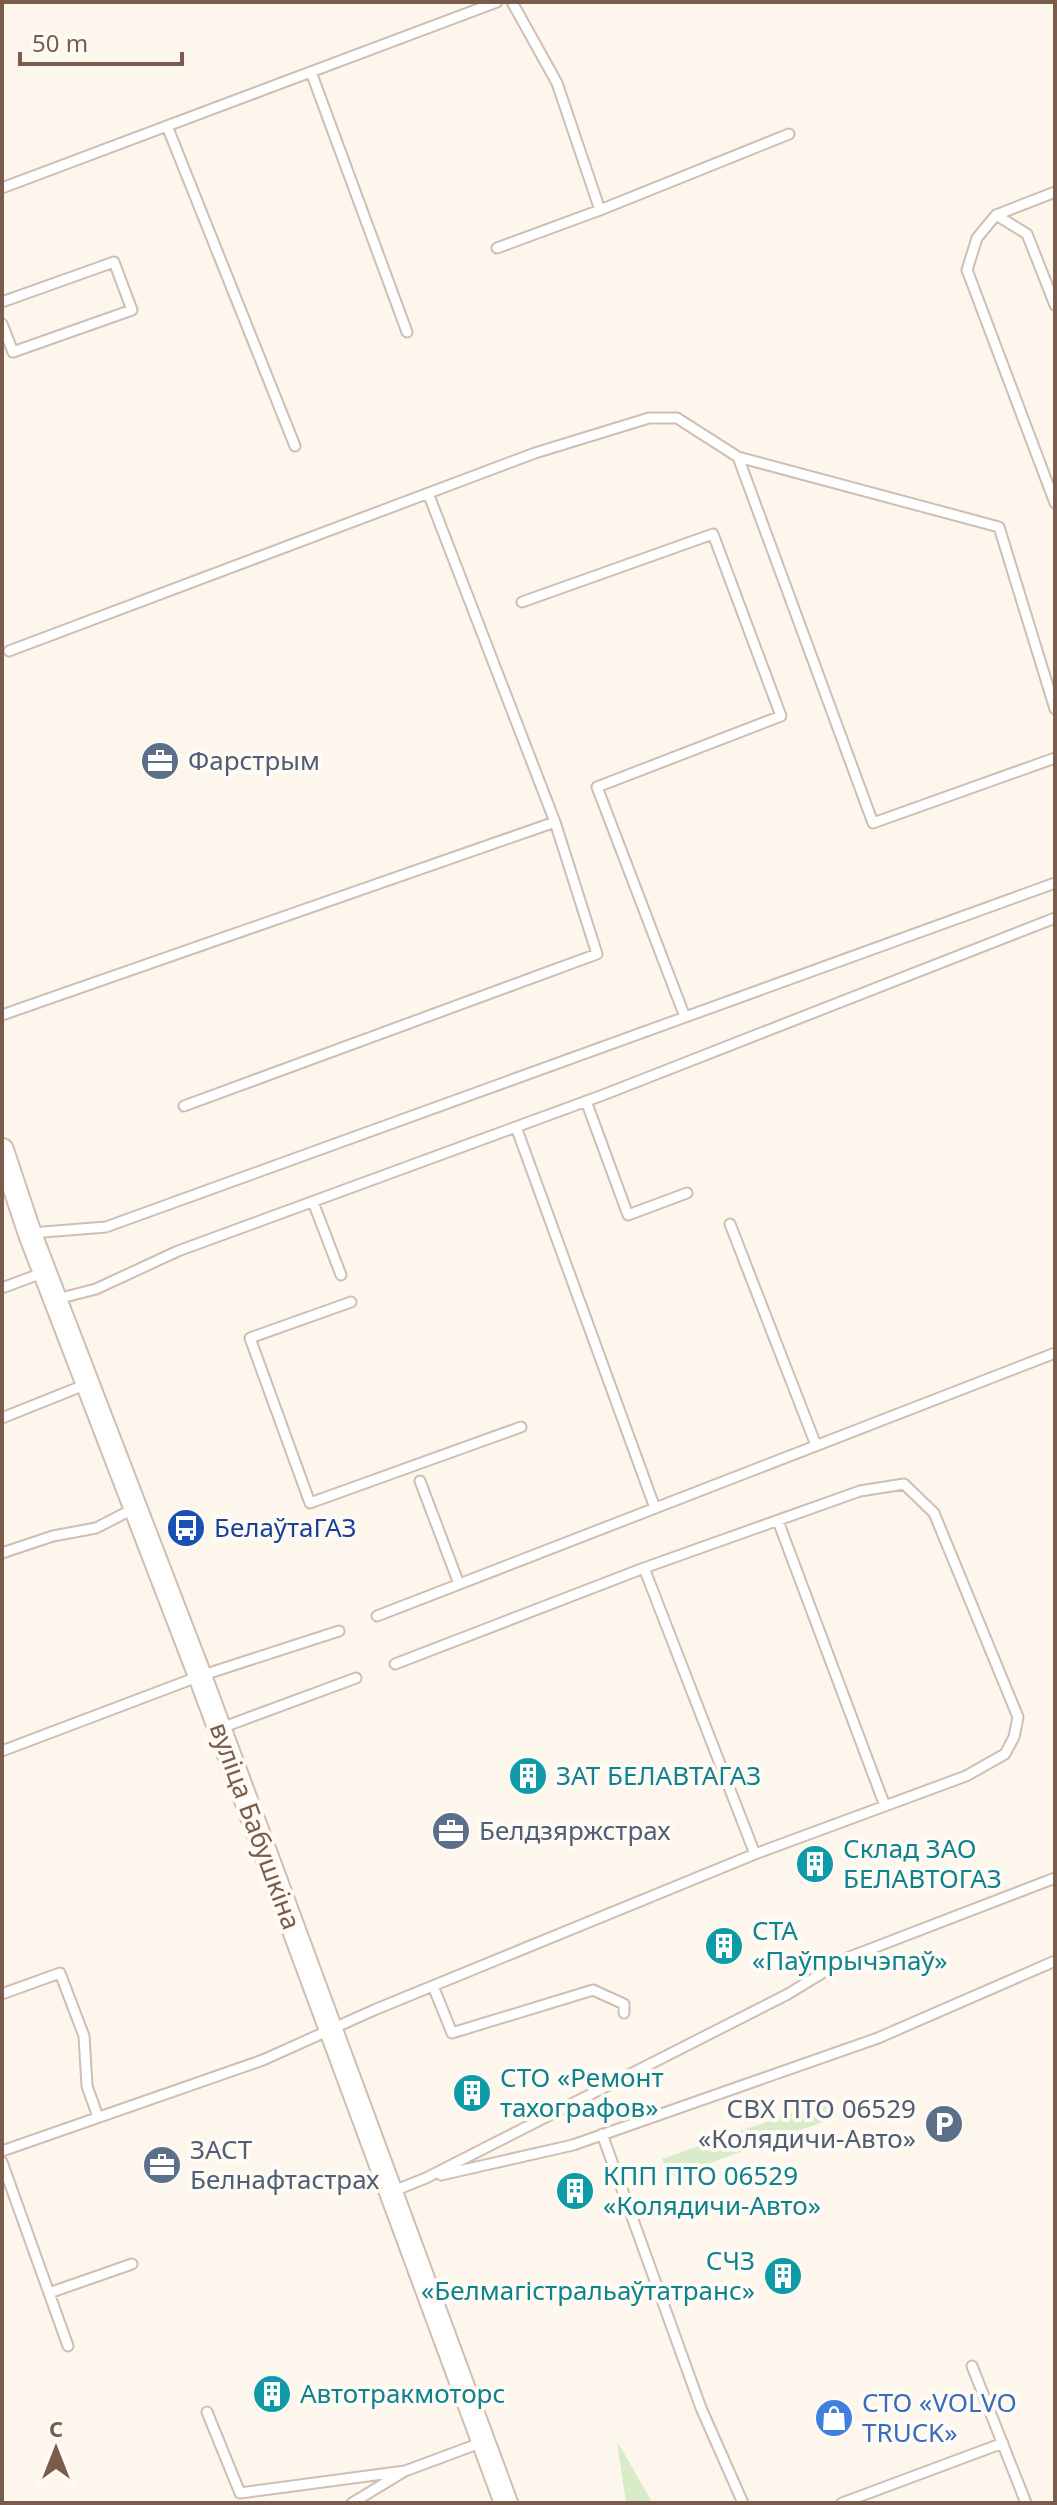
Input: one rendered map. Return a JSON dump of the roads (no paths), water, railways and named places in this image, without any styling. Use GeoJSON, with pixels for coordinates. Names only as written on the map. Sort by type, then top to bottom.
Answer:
{"type":"FeatureCollection","features":[{"type":"Feature","properties":{"kind":"street","name":"вуліца Бабушкіна"},"geometry":{"type":"LineString","coordinates":[[2,1150],[15,1202],[56,1300],[200,1676],[506,2503]]}},
{"type":"Feature","properties":{"kind":"lane"},"geometry":{"type":"LineString","coordinates":[[2,188],[497,2]]}},
{"type":"Feature","properties":{"kind":"lane"},"geometry":{"type":"LineString","coordinates":[[512,2],[557,83],[600,210]]}},
{"type":"Feature","properties":{"kind":"lane"},"geometry":{"type":"LineString","coordinates":[[311,72],[407,332]]}},
{"type":"Feature","properties":{"kind":"lane"},"geometry":{"type":"LineString","coordinates":[[167,126],[295,446]]}},
{"type":"Feature","properties":{"kind":"lane"},"geometry":{"type":"LineString","coordinates":[[497,248],[789,134]]}},
{"type":"Feature","properties":{"kind":"lane"},"geometry":{"type":"LineString","coordinates":[[1055,192],[996,215],[977,238],[967,270],[1055,503]]}},
{"type":"Feature","properties":{"kind":"lane"},"geometry":{"type":"LineString","coordinates":[[996,215],[1027,234],[1055,305]]}},
{"type":"Feature","properties":{"kind":"lane"},"geometry":{"type":"LineString","coordinates":[[2,302],[114,262],[132,310],[13,352],[2,324]]}},
{"type":"Feature","properties":{"kind":"lane"},"geometry":{"type":"LineString","coordinates":[[9,651],[535,453],[649,418],[677,418],[738,457],[999,527],[1055,709]]}},
{"type":"Feature","properties":{"kind":"lane"},"geometry":{"type":"LineString","coordinates":[[738,457],[873,823],[1055,758]]}},
{"type":"Feature","properties":{"kind":"lane"},"geometry":{"type":"LineString","coordinates":[[184,1106],[597,954],[555,822],[428,493]]}},
{"type":"Feature","properties":{"kind":"lane"},"geometry":{"type":"LineString","coordinates":[[522,602],[713,534],[781,716],[597,787],[685,1017]]}},
{"type":"Feature","properties":{"kind":"lane"},"geometry":{"type":"LineString","coordinates":[[2,1015],[555,822]]}},
{"type":"Feature","properties":{"kind":"lane"},"geometry":{"type":"LineString","coordinates":[[30,1234],[106,1227],[1055,883]]}},
{"type":"Feature","properties":{"kind":"lane"},"geometry":{"type":"LineString","coordinates":[[56,1300],[96,1289],[178,1251],[586,1101],[1055,918]]}},
{"type":"Feature","properties":{"kind":"lane"},"geometry":{"type":"LineString","coordinates":[[586,1101],[628,1215],[687,1193]]}},
{"type":"Feature","properties":{"kind":"lane"},"geometry":{"type":"LineString","coordinates":[[516,1127],[655,1508]]}},
{"type":"Feature","properties":{"kind":"lane"},"geometry":{"type":"LineString","coordinates":[[313,1202],[341,1275]]}},
{"type":"Feature","properties":{"kind":"lane"},"geometry":{"type":"LineString","coordinates":[[730,1224],[816,1445]]}},
{"type":"Feature","properties":{"kind":"lane"},"geometry":{"type":"LineString","coordinates":[[2,1288],[45,1272]]}},
{"type":"Feature","properties":{"kind":"lane"},"geometry":{"type":"LineString","coordinates":[[351,1302],[250,1338],[310,1503],[521,1427]]}},
{"type":"Feature","properties":{"kind":"lane"},"geometry":{"type":"LineString","coordinates":[[377,1616],[1055,1353]]}},
{"type":"Feature","properties":{"kind":"lane"},"geometry":{"type":"LineString","coordinates":[[2,1418],[87,1384]]}},
{"type":"Feature","properties":{"kind":"lane"},"geometry":{"type":"LineString","coordinates":[[420,1481],[459,1584]]}},
{"type":"Feature","properties":{"kind":"lane"},"geometry":{"type":"LineString","coordinates":[[2,2151],[263,2060],[330,2029],[755,1854],[966,1776],[1005,1754],[1014,1737],[1018,1717],[934,1513],[904,1484],[860,1491],[644,1568],[395,1664]]}},
{"type":"Feature","properties":{"kind":"lane"},"geometry":{"type":"LineString","coordinates":[[2,1553],[53,1536],[96,1528],[135,1508]]}},
{"type":"Feature","properties":{"kind":"lane"},"geometry":{"type":"LineString","coordinates":[[778,1521],[885,1806]]}},
{"type":"Feature","properties":{"kind":"lane"},"geometry":{"type":"LineString","coordinates":[[644,1568],[755,1854]]}},
{"type":"Feature","properties":{"kind":"lane"},"geometry":{"type":"LineString","coordinates":[[2,1751],[200,1676],[339,1631]]}},
{"type":"Feature","properties":{"kind":"lane"},"geometry":{"type":"LineString","coordinates":[[219,1729],[356,1678]]}},
{"type":"Feature","properties":{"kind":"lane"},"geometry":{"type":"LineString","coordinates":[[391,2192],[426,2178],[788,1994],[847,1958],[1055,1878]]}},
{"type":"Feature","properties":{"kind":"lane"},"geometry":{"type":"LineString","coordinates":[[426,2178],[573,2145],[878,2038],[1055,1961]]}},
{"type":"Feature","properties":{"kind":"lane"},"geometry":{"type":"LineString","coordinates":[[2,1994],[60,1973],[84,2036],[87,2086],[98,2117]]}},
{"type":"Feature","properties":{"kind":"lane"},"geometry":{"type":"LineString","coordinates":[[433,1986],[452,2033],[593,1990],[624,2004],[624,2013]]}},
{"type":"Feature","properties":{"kind":"lane"},"geometry":{"type":"LineString","coordinates":[[602,2134],[701,2408],[743,2503]]}},
{"type":"Feature","properties":{"kind":"lane"},"geometry":{"type":"LineString","coordinates":[[2,2162],[68,2346]]}},
{"type":"Feature","properties":{"kind":"lane"},"geometry":{"type":"LineString","coordinates":[[49,2293],[132,2264]]}},
{"type":"Feature","properties":{"kind":"lane"},"geometry":{"type":"LineString","coordinates":[[972,2366],[1026,2503]]}},
{"type":"Feature","properties":{"kind":"lane"},"geometry":{"type":"LineString","coordinates":[[207,2412],[240,2493],[405,2471]]}},
{"type":"Feature","properties":{"kind":"lane"},"geometry":{"type":"LineString","coordinates":[[352,2503],[405,2471],[483,2442]]}},
{"type":"Feature","properties":{"kind":"lane"},"geometry":{"type":"LineString","coordinates":[[842,2503],[1003,2443]]}},
{"type":"Feature","properties":{"kind":"place","name":"Фарстрым"},"geometry":{"type":"Point","coordinates":[160,761]}},
{"type":"Feature","properties":{"kind":"place","name":"БелаўтаГАЗ"},"geometry":{"type":"Point","coordinates":[186,1528]}},
{"type":"Feature","properties":{"kind":"place","name":"ЗАТ БЕЛАВТАГАЗ"},"geometry":{"type":"Point","coordinates":[528,1776]}},
{"type":"Feature","properties":{"kind":"place","name":"Белдзяржстрах"},"geometry":{"type":"Point","coordinates":[451,1831]}},
{"type":"Feature","properties":{"kind":"place","name":"Склад ЗАО БЕЛАВТОГАЗ"},"geometry":{"type":"Point","coordinates":[815,1864]}},
{"type":"Feature","properties":{"kind":"place","name":"СТА «Паўпрычэпаў»"},"geometry":{"type":"Point","coordinates":[724,1946]}},
{"type":"Feature","properties":{"kind":"place","name":"СТО «Ремонт тахографов»"},"geometry":{"type":"Point","coordinates":[472,2093]}},
{"type":"Feature","properties":{"kind":"place","name":"СВХ ПТО 06529 «Колядичи-Авто»"},"geometry":{"type":"Point","coordinates":[944,2124]}},
{"type":"Feature","properties":{"kind":"place","name":"ЗАСТ Белнафтастрах"},"geometry":{"type":"Point","coordinates":[162,2165]}},
{"type":"Feature","properties":{"kind":"place","name":"КПП ПТО 06529 «Колядичи-Авто»"},"geometry":{"type":"Point","coordinates":[575,2191]}},
{"type":"Feature","properties":{"kind":"place","name":"СЧЗ «Белмагістральаўтатранс»"},"geometry":{"type":"Point","coordinates":[783,2276]}},
{"type":"Feature","properties":{"kind":"place","name":"Автотракмоторс"},"geometry":{"type":"Point","coordinates":[272,2394]}},
{"type":"Feature","properties":{"kind":"place","name":"СТО «VOLVO TRUCK»"},"geometry":{"type":"Point","coordinates":[834,2418]}}]}
